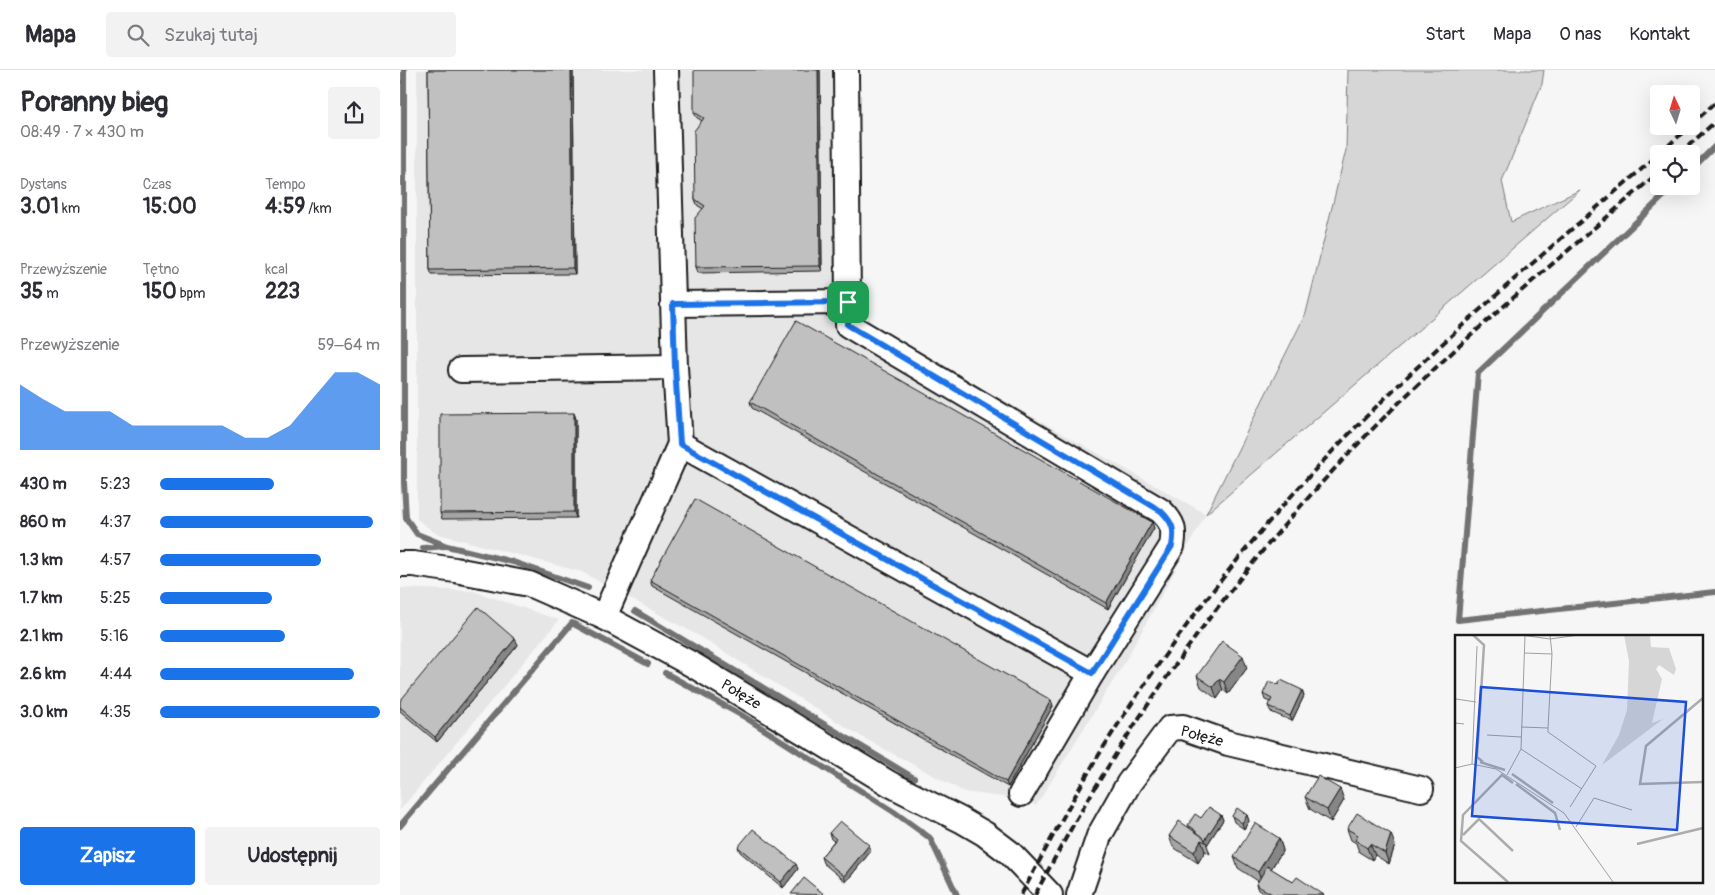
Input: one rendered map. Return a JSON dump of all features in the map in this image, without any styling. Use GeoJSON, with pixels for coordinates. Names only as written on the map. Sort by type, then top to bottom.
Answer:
{"type":"FeatureCollection","features":[{"type":"Feature","properties":{"kind":"street"},"geometry":{"type":"LineString","coordinates":[[604,617],[680,444],[675,367],[666,70]]}},
{"type":"Feature","properties":{"kind":"street"},"geometry":{"type":"LineString","coordinates":[[846,70],[848,325],[1161,511],[1170,520],[1174,533],[1172,546],[1092,673],[1021,794]]}},
{"type":"Feature","properties":{"kind":"street"},"geometry":{"type":"LineString","coordinates":[[673,304],[848,302]]}},
{"type":"Feature","properties":{"kind":"street"},"geometry":{"type":"LineString","coordinates":[[461,370],[675,367]]}},
{"type":"Feature","properties":{"kind":"street"},"geometry":{"type":"LineString","coordinates":[[680,444],[1092,673]]}},
{"type":"Feature","properties":{"kind":"street","name":"Połęże"},"geometry":{"type":"LineString","coordinates":[[400,564],[455,570],[529,584],[604,617],[693,665],[890,784],[985,834],[1010,853],[1050,895]]}},
{"type":"Feature","properties":{"kind":"street","name":"Połęże"},"geometry":{"type":"LineString","coordinates":[[1079,895],[1099,836],[1129,783],[1170,728],[1184,727],[1228,743],[1421,789]]}},
{"type":"Feature","properties":{"kind":"shaded area"},"geometry":{"type":"Polygon","coordinates":[[[417,70],[860,70],[860,320],[1206,514],[1123,665],[1036,806],[1026,800],[964,792],[862,737],[697,635],[582,572],[435,533],[417,519],[417,70]]]}},
{"type":"Feature","properties":{"kind":"shaded area"},"geometry":{"type":"Polygon","coordinates":[[[1348,70],[1544,70],[1542,84],[1502,181],[1511,222],[1580,190],[1206,514],[1306,313],[1346,150],[1348,70]]]}},
{"type":"Feature","properties":{"kind":"shaded area"},"geometry":{"type":"Polygon","coordinates":[[[400,588],[473,591],[559,620],[400,810],[400,588]]]}},
{"type":"Feature","properties":{"kind":"building"},"geometry":{"type":"Polygon","coordinates":[[[428,70],[571,70],[573,268],[430,270],[428,70]]]}},
{"type":"Feature","properties":{"kind":"building"},"geometry":{"type":"Polygon","coordinates":[[[694,70],[818,70],[820,266],[696,267],[695,218],[705,206],[695,199],[694,131],[704,118],[694,112],[694,70]]]}},
{"type":"Feature","properties":{"kind":"building"},"geometry":{"type":"Polygon","coordinates":[[[796,321],[1152,522],[1106,603],[750,402],[796,321]]]}},
{"type":"Feature","properties":{"kind":"building"},"geometry":{"type":"Polygon","coordinates":[[[574,413],[574,512],[440,513],[440,414],[574,413]]]}},
{"type":"Feature","properties":{"kind":"building"},"geometry":{"type":"Polygon","coordinates":[[[695,499],[1051,700],[1006,782],[650,580],[695,499]]]}},
{"type":"Feature","properties":{"kind":"building"},"geometry":{"type":"Polygon","coordinates":[[[478,607],[515,639],[435,737],[400,707],[400,701],[478,607]]]}},
{"type":"Feature","properties":{"kind":"building"},"geometry":{"type":"Polygon","coordinates":[[[1222,641],[1243,656],[1224,682],[1219,679],[1213,687],[1197,676],[1222,641]]]}},
{"type":"Feature","properties":{"kind":"building"},"geometry":{"type":"Polygon","coordinates":[[[1281,680],[1302,690],[1290,716],[1268,706],[1272,699],[1263,694],[1269,681],[1278,685],[1281,680]]]}},
{"type":"Feature","properties":{"kind":"building"},"geometry":{"type":"Polygon","coordinates":[[[1318,776],[1340,789],[1327,810],[1305,797],[1318,776]]]}},
{"type":"Feature","properties":{"kind":"building"},"geometry":{"type":"Polygon","coordinates":[[[1209,807],[1221,815],[1205,840],[1188,825],[1195,814],[1201,818],[1209,807]]]}},
{"type":"Feature","properties":{"kind":"building"},"geometry":{"type":"Polygon","coordinates":[[[1237,808],[1247,815],[1242,823],[1232,816],[1237,808]]]}},
{"type":"Feature","properties":{"kind":"building"},"geometry":{"type":"Polygon","coordinates":[[[1357,813],[1391,834],[1385,853],[1370,844],[1367,848],[1355,840],[1358,835],[1347,829],[1357,813]]]}},
{"type":"Feature","properties":{"kind":"building"},"geometry":{"type":"Polygon","coordinates":[[[840,821],[869,845],[844,876],[821,857],[836,839],[829,833],[840,821]]]}},
{"type":"Feature","properties":{"kind":"building"},"geometry":{"type":"Polygon","coordinates":[[[1179,821],[1203,837],[1206,842],[1201,840],[1194,852],[1169,836],[1179,821]]]}},
{"type":"Feature","properties":{"kind":"building"},"geometry":{"type":"Polygon","coordinates":[[[1255,823],[1279,838],[1258,872],[1234,857],[1255,823]]]}},
{"type":"Feature","properties":{"kind":"building"},"geometry":{"type":"Polygon","coordinates":[[[753,829],[796,864],[781,882],[738,847],[753,829]]]}},
{"type":"Feature","properties":{"kind":"building"},"geometry":{"type":"Polygon","coordinates":[[[1267,866],[1293,882],[1297,877],[1324,895],[1274,895],[1256,885],[1267,866]]]}},
{"type":"Feature","properties":{"kind":"building"},"geometry":{"type":"Polygon","coordinates":[[[804,878],[825,895],[791,894],[804,878]]]}},
{"type":"Feature","properties":{"kind":"waterway"},"geometry":{"type":"LineString","coordinates":[[404,70],[404,483],[406,518],[417,534],[447,546],[513,562],[588,588]]}},
{"type":"Feature","properties":{"kind":"waterway"},"geometry":{"type":"LineString","coordinates":[[1700,161],[1715,146]]}},
{"type":"Feature","properties":{"kind":"waterway"},"geometry":{"type":"LineString","coordinates":[[1665,195],[1478,373],[1458,620],[1715,592]]}},
{"type":"Feature","properties":{"kind":"waterway"},"geometry":{"type":"LineString","coordinates":[[423,548],[445,546]]}},
{"type":"Feature","properties":{"kind":"waterway"},"geometry":{"type":"LineString","coordinates":[[635,611],[914,778]]}},
{"type":"Feature","properties":{"kind":"waterway"},"geometry":{"type":"LineString","coordinates":[[400,826],[572,623],[648,664]]}},
{"type":"Feature","properties":{"kind":"waterway"},"geometry":{"type":"LineString","coordinates":[[665,673],[743,716],[894,812],[930,838],[957,895]]}},
{"type":"Feature","properties":{"kind":"railway"},"geometry":{"type":"LineString","coordinates":[[1700,117],[1715,103]]}},
{"type":"Feature","properties":{"kind":"railway"},"geometry":{"type":"LineString","coordinates":[[1689,145],[1715,122]]}},
{"type":"Feature","properties":{"kind":"railway"},"geometry":{"type":"LineString","coordinates":[[1669,145],[1680,135]]}},
{"type":"Feature","properties":{"kind":"railway"},"geometry":{"type":"LineString","coordinates":[[1021,895],[1063,817],[1108,740],[1191,619],[1252,542],[1316,468],[1424,360],[1650,162]]}},
{"type":"Feature","properties":{"kind":"railway"},"geometry":{"type":"LineString","coordinates":[[1035,895],[1068,834],[1141,715],[1180,658],[1265,548],[1311,495],[1393,408],[1505,305],[1650,180]]}},
{"type":"Feature","properties":{"kind":"route"},"geometry":{"type":"LineString","coordinates":[[848,302],[848,325],[1161,511],[1170,520],[1174,533],[1172,546],[1092,673],[680,444],[673,304],[848,302]]}}]}
